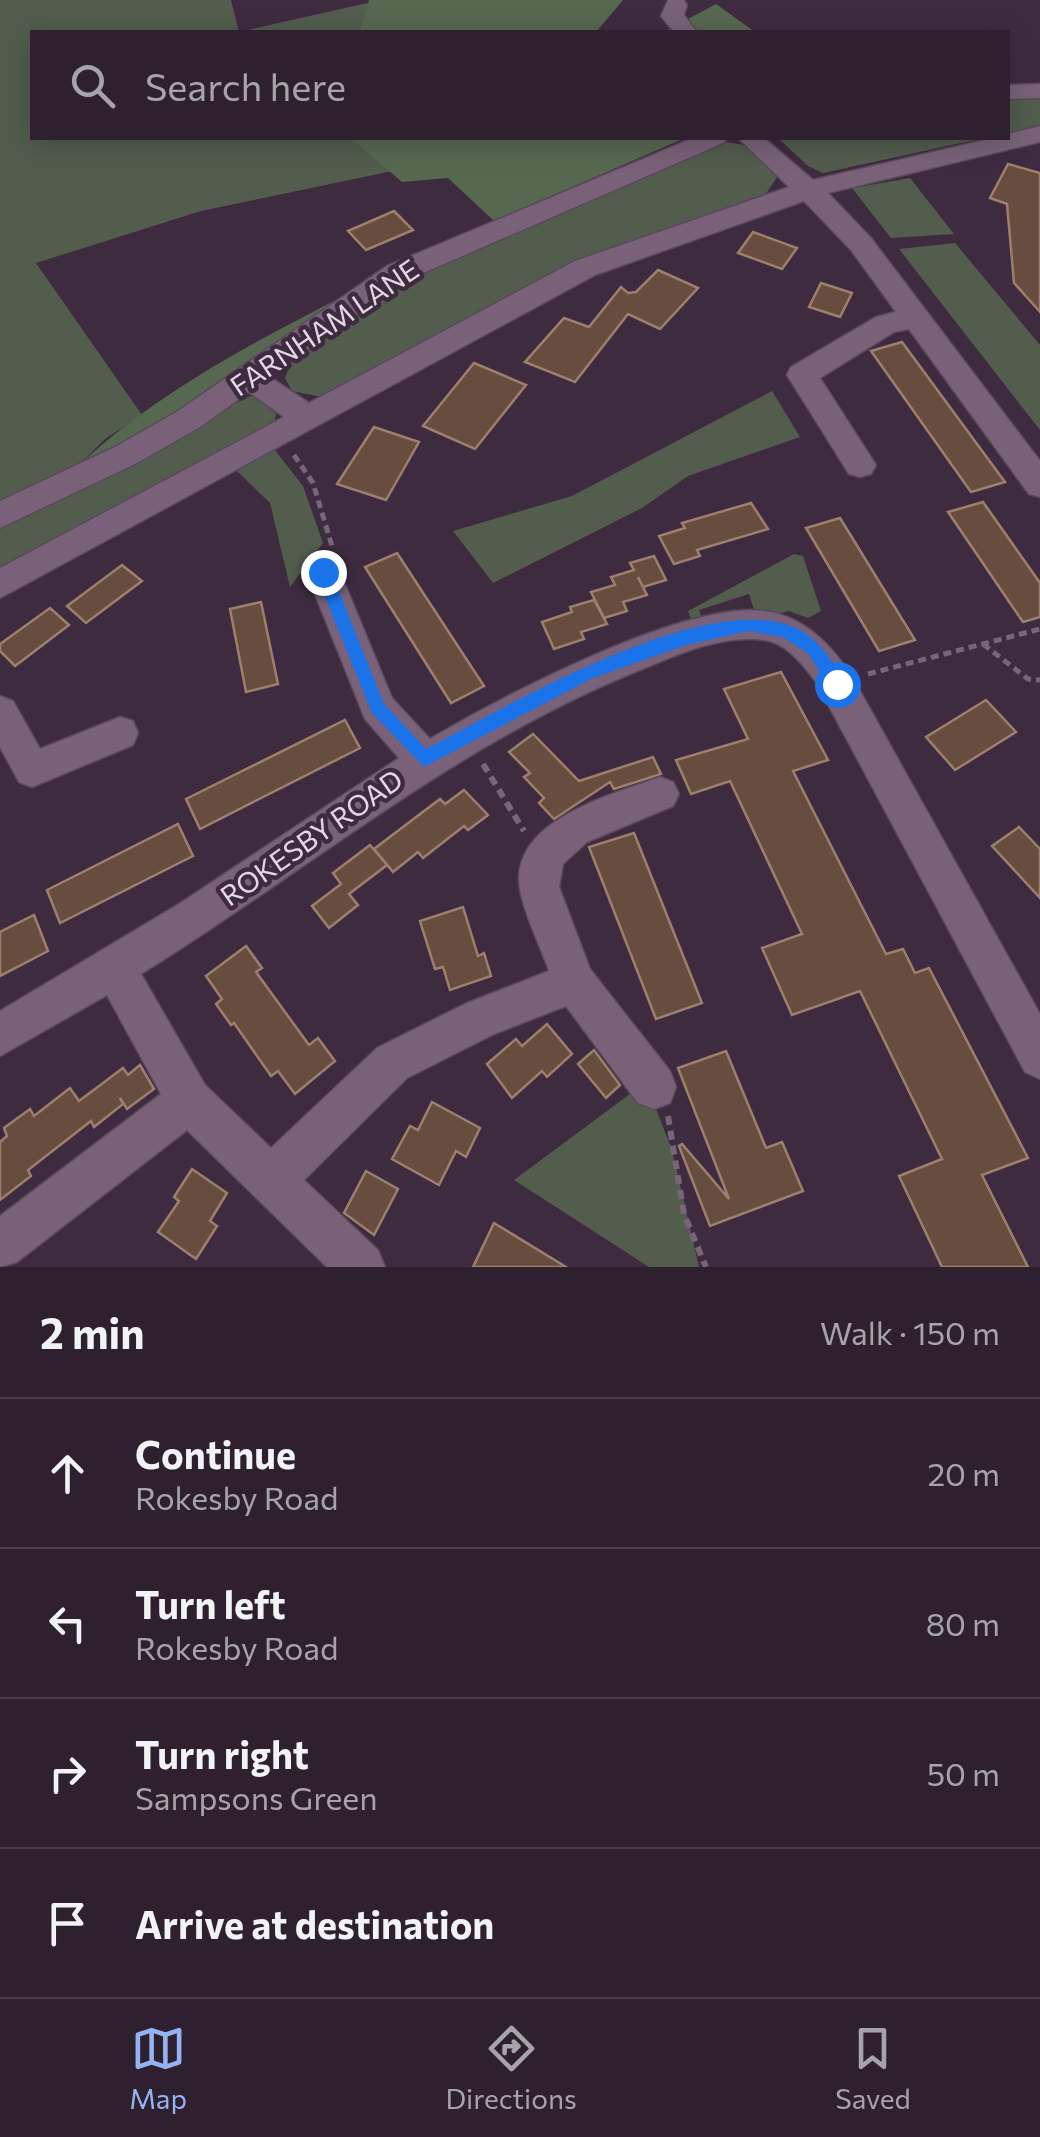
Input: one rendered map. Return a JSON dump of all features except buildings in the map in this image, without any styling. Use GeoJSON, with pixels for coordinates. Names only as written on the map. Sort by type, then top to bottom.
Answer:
{"type":"FeatureCollection","features":[{"type":"Feature","properties":{"kind":"street"},"geometry":{"type":"LineString","coordinates":[[676,5],[672,16],[684,30]]}},
{"type":"Feature","properties":{"kind":"street"},"geometry":{"type":"LineString","coordinates":[[1010,92],[1040,91]]}},
{"type":"Feature","properties":{"kind":"street"},"geometry":{"type":"LineString","coordinates":[[0,584],[585,268],[808,190],[918,160],[1040,134]]}},
{"type":"Feature","properties":{"kind":"street","name":"FARNHAM LANE"},"geometry":{"type":"LineString","coordinates":[[0,515],[126,455],[189,419],[397,273],[709,140]]}},
{"type":"Feature","properties":{"kind":"street"},"geometry":{"type":"LineString","coordinates":[[752,140],[861,244],[1040,485]]}},
{"type":"Feature","properties":{"kind":"street"},"geometry":{"type":"LineString","coordinates":[[860,465],[802,375],[886,324],[916,318]]}},
{"type":"Feature","properties":{"kind":"street"},"geometry":{"type":"LineString","coordinates":[[249,377],[306,417]]}},
{"type":"Feature","properties":{"kind":"street"},"geometry":{"type":"LineString","coordinates":[[323,572],[378,708],[424,759]]}},
{"type":"Feature","properties":{"kind":"street","name":"ROKESBY ROAD"},"geometry":{"type":"LineString","coordinates":[[0,1035],[220,901],[424,759],[466,735],[587,673],[685,638],[748,625],[786,631],[814,648],[1040,1057]]}},
{"type":"Feature","properties":{"kind":"street"},"geometry":{"type":"LineString","coordinates":[[0,712],[32,770],[120,733]]}},
{"type":"Feature","properties":{"kind":"street"},"geometry":{"type":"LineString","coordinates":[[654,1087],[574,982],[539,887],[546,855],[573,829],[660,794]]}},
{"type":"Feature","properties":{"kind":"street"},"geometry":{"type":"LineString","coordinates":[[115,968],[189,1101],[361,1267]]}},
{"type":"Feature","properties":{"kind":"street"},"geometry":{"type":"LineString","coordinates":[[272,1179],[392,1063],[482,1018],[574,982]]}},
{"type":"Feature","properties":{"kind":"street"},"geometry":{"type":"LineString","coordinates":[[0,1245],[189,1101]]}},
{"type":"Feature","properties":{"kind":"path"},"geometry":{"type":"LineString","coordinates":[[273,437],[293,454],[312,482],[333,548],[323,572]]}},
{"type":"Feature","properties":{"kind":"path"},"geometry":{"type":"LineString","coordinates":[[837,684],[1040,630]]}},
{"type":"Feature","properties":{"kind":"path"},"geometry":{"type":"LineString","coordinates":[[983,644],[1028,678],[1040,680]]}},
{"type":"Feature","properties":{"kind":"path"},"geometry":{"type":"LineString","coordinates":[[466,735],[532,845],[546,855]]}},
{"type":"Feature","properties":{"kind":"path"},"geometry":{"type":"LineString","coordinates":[[654,1087],[671,1121],[684,1214],[706,1267]]}},
{"type":"Feature","properties":{"kind":"green space"},"geometry":{"type":"Polygon","coordinates":[[[0,0],[231,0],[238,30],[30,30],[30,140],[362,140],[397,170],[201,211],[36,263],[142,415],[105,439],[66,478],[0,511],[0,0]]]}},
{"type":"Feature","properties":{"kind":"green space"},"geometry":{"type":"Polygon","coordinates":[[[369,0],[623,0],[598,30],[361,30],[369,0]]]}},
{"type":"Feature","properties":{"kind":"green space"},"geometry":{"type":"Polygon","coordinates":[[[372,2],[366,30],[248,30],[372,2]]]}},
{"type":"Feature","properties":{"kind":"green space"},"geometry":{"type":"Polygon","coordinates":[[[716,4],[752,30],[668,30],[716,4]]]}},
{"type":"Feature","properties":{"kind":"green space"},"geometry":{"type":"Polygon","coordinates":[[[1040,96],[1040,127],[1010,133],[1010,97],[1040,96]]]}},
{"type":"Feature","properties":{"kind":"green space"},"geometry":{"type":"Polygon","coordinates":[[[680,140],[494,221],[448,178],[402,182],[355,142],[680,140]]]}},
{"type":"Feature","properties":{"kind":"green space"},"geometry":{"type":"Polygon","coordinates":[[[780,140],[975,140],[823,173],[808,166],[780,140]]]}},
{"type":"Feature","properties":{"kind":"green space"},"geometry":{"type":"Polygon","coordinates":[[[723,142],[749,147],[770,161],[777,177],[764,197],[322,397],[292,391],[285,378],[292,360],[412,274],[723,142]]]}},
{"type":"Feature","properties":{"kind":"green space"},"geometry":{"type":"Polygon","coordinates":[[[910,178],[954,234],[891,238],[852,188],[910,178]]]}},
{"type":"Feature","properties":{"kind":"green space"},"geometry":{"type":"Polygon","coordinates":[[[955,243],[1040,345],[1040,430],[899,249],[955,243]]]}},
{"type":"Feature","properties":{"kind":"green space"},"geometry":{"type":"Polygon","coordinates":[[[378,279],[239,381],[66,478],[99,447],[173,392],[255,343],[378,279]]]}},
{"type":"Feature","properties":{"kind":"green space"},"geometry":{"type":"Polygon","coordinates":[[[772,391],[800,437],[688,476],[642,508],[493,583],[453,531],[572,496],[772,391]]]}},
{"type":"Feature","properties":{"kind":"green space"},"geometry":{"type":"Polygon","coordinates":[[[252,395],[269,399],[277,406],[275,421],[266,429],[0,577],[0,522],[252,395]]]}},
{"type":"Feature","properties":{"kind":"green space"},"geometry":{"type":"Polygon","coordinates":[[[274,449],[303,486],[323,543],[290,587],[270,503],[237,471],[274,449]]]}},
{"type":"Feature","properties":{"kind":"green space"},"geometry":{"type":"Polygon","coordinates":[[[794,554],[803,556],[821,611],[808,618],[789,611],[757,619],[749,594],[699,610],[707,632],[697,635],[688,611],[794,554]]]}},
{"type":"Feature","properties":{"kind":"green space"},"geometry":{"type":"Polygon","coordinates":[[[638,1088],[649,1091],[672,1150],[699,1267],[649,1267],[514,1180],[638,1088]]]}},
{"type":"Feature","properties":{"kind":"route"},"geometry":{"type":"LineString","coordinates":[[323,572],[378,708],[424,759],[495,718],[587,673],[685,638],[748,625],[786,631],[814,648],[837,684]]}}]}
